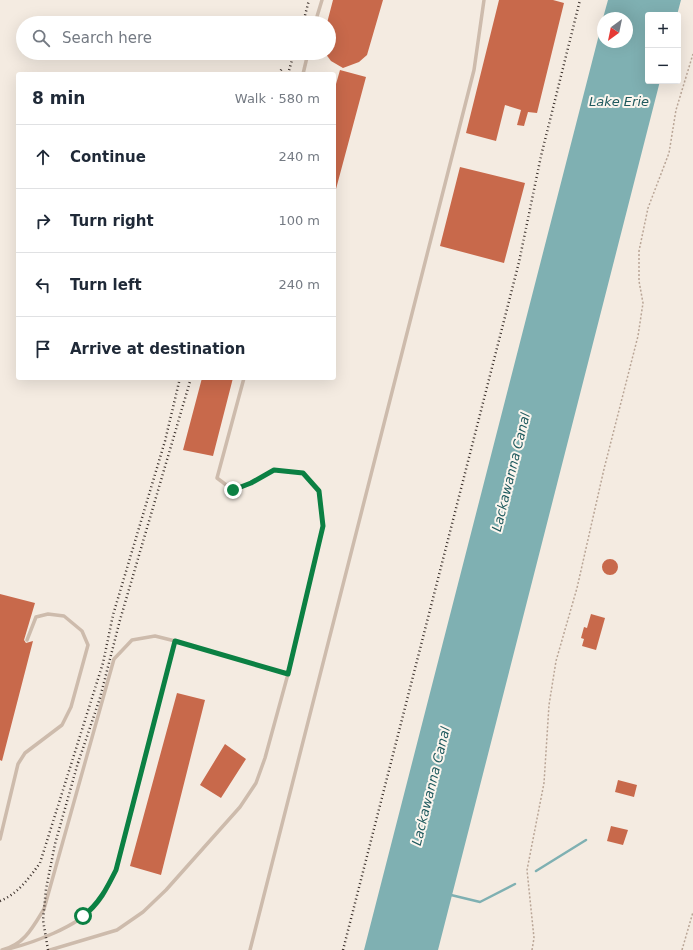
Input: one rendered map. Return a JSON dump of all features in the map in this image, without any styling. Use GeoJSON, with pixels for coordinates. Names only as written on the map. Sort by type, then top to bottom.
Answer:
{"type":"FeatureCollection","features":[{"type":"Feature","properties":{"kind":"lane"},"geometry":{"type":"LineString","coordinates":[[317,16],[322,0]]}},
{"type":"Feature","properties":{"kind":"lane"},"geometry":{"type":"LineString","coordinates":[[250,950],[474,70],[484,0]]}},
{"type":"Feature","properties":{"kind":"lane"},"geometry":{"type":"LineString","coordinates":[[303,72],[306,60]]}},
{"type":"Feature","properties":{"kind":"lane"},"geometry":{"type":"LineString","coordinates":[[50,950],[117,930],[143,912],[166,890],[240,807],[256,783],[288,674],[323,526],[319,491],[303,473],[274,470],[251,483],[233,490],[217,478],[243,380]]}},
{"type":"Feature","properties":{"kind":"lane"},"geometry":{"type":"LineString","coordinates":[[0,839],[18,764],[25,753],[62,725],[71,707],[88,645],[82,631],[64,616],[48,614],[36,617],[27,640]]}},
{"type":"Feature","properties":{"kind":"lane"},"geometry":{"type":"LineString","coordinates":[[8,949],[24,939],[44,909],[114,659],[132,640],[155,636],[288,674]]}},
{"type":"Feature","properties":{"kind":"lane"},"geometry":{"type":"LineString","coordinates":[[2,950],[46,937],[83,916],[94,908],[107,889],[116,870],[175,641]]}},
{"type":"Feature","properties":{"kind":"path"},"geometry":{"type":"LineString","coordinates":[[532,950],[534,938],[527,870],[544,783],[549,705],[556,661],[577,588],[604,469],[638,336],[643,303],[639,281],[639,251],[648,208],[669,153],[676,110],[693,54]]}},
{"type":"Feature","properties":{"kind":"path"},"geometry":{"type":"LineString","coordinates":[[682,950],[693,912]]}},
{"type":"Feature","properties":{"kind":"water","name":"Lake Erie"},"geometry":{"type":"Polygon","coordinates":[[[608,0],[681,0],[678,12],[645,12],[645,84],[659,84],[438,950],[364,950],[597,42],[597,48],[633,48],[633,12],[605,12],[608,0]]]}},
{"type":"Feature","properties":{"kind":"building"},"geometry":{"type":"Polygon","coordinates":[[[333,0],[383,0],[367,55],[359,62],[343,68],[330,60],[336,60],[336,16],[329,16],[333,0]]]}},
{"type":"Feature","properties":{"kind":"building"},"geometry":{"type":"Polygon","coordinates":[[[499,0],[553,0],[564,3],[537,113],[528,112],[524,126],[517,125],[521,110],[505,105],[496,141],[466,133],[499,0]]]}},
{"type":"Feature","properties":{"kind":"building"},"geometry":{"type":"Polygon","coordinates":[[[340,70],[366,77],[336,189],[336,84],[340,70]]]}},
{"type":"Feature","properties":{"kind":"building"},"geometry":{"type":"Polygon","coordinates":[[[460,167],[525,183],[504,263],[440,246],[460,167]]]}},
{"type":"Feature","properties":{"kind":"building"},"geometry":{"type":"Polygon","coordinates":[[[201,380],[232,380],[213,456],[183,450],[201,380]]]}},
{"type":"Feature","properties":{"kind":"building"},"geometry":{"type":"Polygon","coordinates":[[[607,559],[613,559],[618,564],[616,573],[613,575],[607,575],[602,570],[602,564],[607,559]]]}},
{"type":"Feature","properties":{"kind":"building"},"geometry":{"type":"Polygon","coordinates":[[[0,594],[35,603],[24,640],[26,643],[33,641],[2,761],[0,760],[0,594]]]}},
{"type":"Feature","properties":{"kind":"building"},"geometry":{"type":"Polygon","coordinates":[[[591,614],[605,618],[596,650],[582,646],[584,639],[581,638],[584,627],[587,628],[591,614]]]}},
{"type":"Feature","properties":{"kind":"building"},"geometry":{"type":"Polygon","coordinates":[[[177,693],[205,700],[161,875],[130,866],[177,693]]]}},
{"type":"Feature","properties":{"kind":"building"},"geometry":{"type":"Polygon","coordinates":[[[225,744],[246,759],[221,798],[200,785],[225,744]]]}},
{"type":"Feature","properties":{"kind":"building"},"geometry":{"type":"Polygon","coordinates":[[[618,780],[637,785],[634,797],[615,792],[618,780]]]}},
{"type":"Feature","properties":{"kind":"building"},"geometry":{"type":"Polygon","coordinates":[[[611,826],[628,830],[623,845],[607,841],[611,826]]]}},
{"type":"Feature","properties":{"kind":"waterway"},"geometry":{"type":"LineString","coordinates":[[536,871],[586,840]]}},
{"type":"Feature","properties":{"kind":"waterway"},"geometry":{"type":"LineString","coordinates":[[451,895],[480,902],[515,884]]}},
{"type":"Feature","properties":{"kind":"railway"},"geometry":{"type":"LineString","coordinates":[[305,16],[309,0]]}},
{"type":"Feature","properties":{"kind":"railway"},"geometry":{"type":"LineString","coordinates":[[343,950],[519,262],[541,156],[580,0]]}},
{"type":"Feature","properties":{"kind":"railway"},"geometry":{"type":"LineString","coordinates":[[289,72],[292,60]]}},
{"type":"Feature","properties":{"kind":"railway"},"geometry":{"type":"LineString","coordinates":[[280,72],[282,68]]}},
{"type":"Feature","properties":{"kind":"railway"},"geometry":{"type":"LineString","coordinates":[[0,901],[18,890],[40,863],[103,663],[113,615],[165,441],[180,380]]}},
{"type":"Feature","properties":{"kind":"railway"},"geometry":{"type":"LineString","coordinates":[[78,763],[100,698],[120,620],[190,380]]}},
{"type":"Feature","properties":{"kind":"railway"},"geometry":{"type":"LineString","coordinates":[[48,950],[43,920],[46,889],[55,844],[79,759]]}},
{"type":"Feature","properties":{"kind":"route"},"geometry":{"type":"LineString","coordinates":[[83,916],[94,908],[107,889],[116,870],[175,641],[288,674],[323,526],[319,491],[303,473],[274,470],[251,483],[233,490]]}},
{"type":"Feature","properties":{"kind":"water label","name":"Lackawanna Canal"},"geometry":{"type":"Point","coordinates":[511,472]}},
{"type":"Feature","properties":{"kind":"water label","name":"Lackawanna Canal"},"geometry":{"type":"Point","coordinates":[431,786]}}]}
